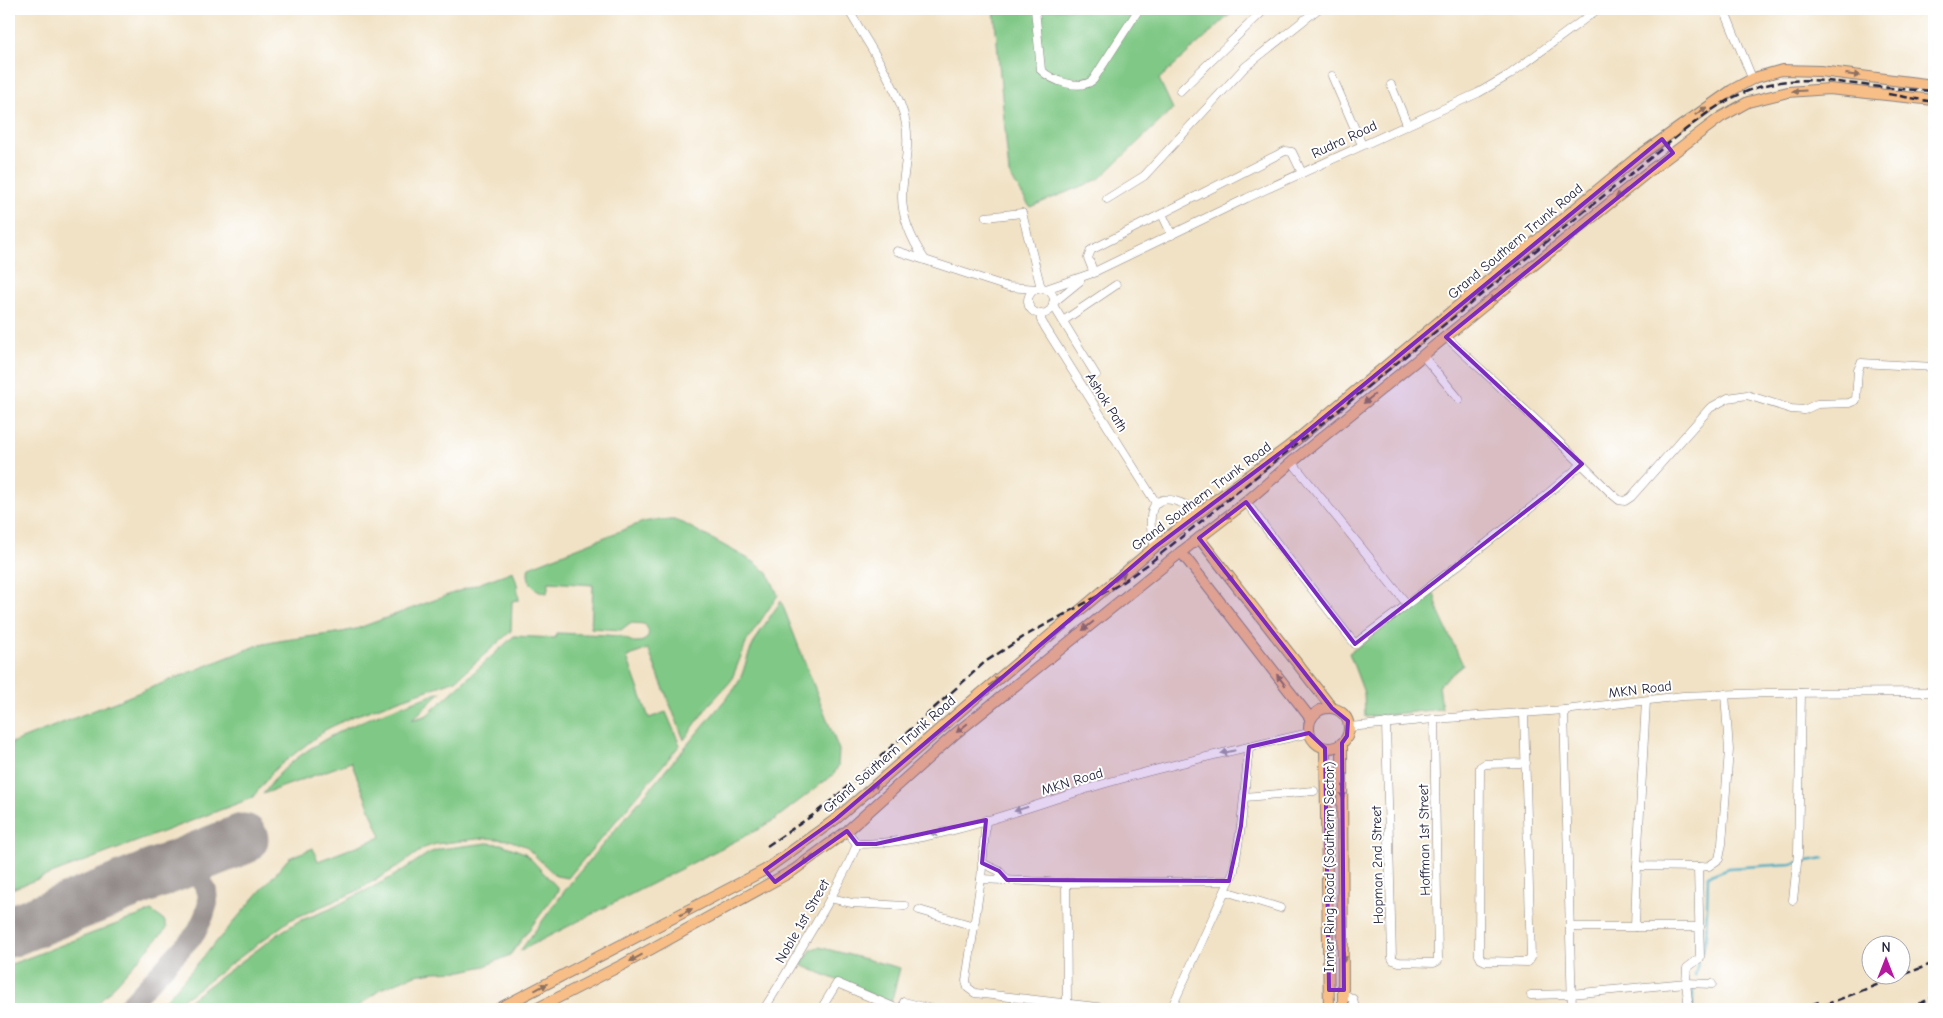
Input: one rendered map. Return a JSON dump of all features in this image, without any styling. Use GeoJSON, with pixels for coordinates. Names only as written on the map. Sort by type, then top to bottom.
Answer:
{"type":"FeatureCollection","features":[{"type":"Feature","properties":{"kind":"main road","name":"Grand Southern Trunk Road"},"geometry":{"type":"LineString","coordinates":[[498,1009],[765,870],[836,819],[972,701],[1156,547],[1198,513],[1288,447],[1636,158],[1732,90],[1752,78],[1782,70],[1820,71],[1934,85]]}},
{"type":"Feature","properties":{"kind":"main road","name":"Grand Southern Trunk Road"},"geometry":{"type":"LineString","coordinates":[[536,1009],[624,964],[775,882],[847,831],[954,734],[1246,502],[1292,462],[1673,153],[1721,117],[1748,102],[1788,92],[1829,89],[1934,100]]}},
{"type":"Feature","properties":{"kind":"main road"},"geometry":{"type":"LineString","coordinates":[[1662,139],[1673,153]]}},
{"type":"Feature","properties":{"kind":"main road"},"geometry":{"type":"LineString","coordinates":[[1199,538],[1332,708]]}},
{"type":"Feature","properties":{"kind":"main road"},"geometry":{"type":"LineString","coordinates":[[1181,552],[1311,719]]}},
{"type":"Feature","properties":{"kind":"main road"},"geometry":{"type":"LineString","coordinates":[[1309,733],[1311,719],[1316,712],[1324,708],[1340,711],[1345,716],[1349,727]]}},
{"type":"Feature","properties":{"kind":"main road","name":"Inner Ring Road (Southern Sector)"},"geometry":{"type":"LineString","coordinates":[[1309,733],[1317,744],[1325,748],[1334,748],[1342,744],[1347,736],[1349,727]]}},
{"type":"Feature","properties":{"kind":"main road","name":"Inner Ring Road (Southern Sector)"},"geometry":{"type":"LineString","coordinates":[[1342,744],[1344,1009]]}},
{"type":"Feature","properties":{"kind":"main road","name":"Inner Ring Road (Southern Sector)"},"geometry":{"type":"LineString","coordinates":[[1325,748],[1329,1009]]}},
{"type":"Feature","properties":{"kind":"main road"},"geometry":{"type":"LineString","coordinates":[[836,819],[847,831]]}},
{"type":"Feature","properties":{"kind":"main road"},"geometry":{"type":"LineString","coordinates":[[765,870],[775,882]]}},
{"type":"Feature","properties":{"kind":"main road"},"geometry":{"type":"LineString","coordinates":[[1329,990],[1344,992]]}},
{"type":"Feature","properties":{"kind":"street"},"geometry":{"type":"LineString","coordinates":[[848,9],[895,91],[902,109],[907,137],[902,203],[912,236],[925,260]]}},
{"type":"Feature","properties":{"kind":"street"},"geometry":{"type":"LineString","coordinates":[[1035,9],[1042,70],[1048,75],[1066,82],[1086,84],[1093,80],[1139,9]]}},
{"type":"Feature","properties":{"kind":"street"},"geometry":{"type":"LineString","coordinates":[[1180,91],[1264,9]]}},
{"type":"Feature","properties":{"kind":"street"},"geometry":{"type":"LineString","coordinates":[[1107,199],[1144,176],[1244,67],[1318,9]]}},
{"type":"Feature","properties":{"kind":"street","name":"Rudra Road"},"geometry":{"type":"LineString","coordinates":[[1042,289],[1092,274],[1302,173],[1478,93],[1501,80],[1598,9]]}},
{"type":"Feature","properties":{"kind":"street"},"geometry":{"type":"LineString","coordinates":[[1724,9],[1752,78]]}},
{"type":"Feature","properties":{"kind":"street"},"geometry":{"type":"LineString","coordinates":[[1332,76],[1362,145]]}},
{"type":"Feature","properties":{"kind":"street"},"geometry":{"type":"LineString","coordinates":[[1391,85],[1407,124]]}},
{"type":"Feature","properties":{"kind":"street"},"geometry":{"type":"LineString","coordinates":[[1092,274],[1088,258],[1091,250],[1284,151],[1292,152],[1302,173]]}},
{"type":"Feature","properties":{"kind":"street"},"geometry":{"type":"LineString","coordinates":[[986,216],[1022,214],[1042,289]]}},
{"type":"Feature","properties":{"kind":"street"},"geometry":{"type":"LineString","coordinates":[[1162,214],[1172,234]]}},
{"type":"Feature","properties":{"kind":"street"},"geometry":{"type":"LineString","coordinates":[[898,251],[1008,287],[1022,294],[1032,309],[1042,313],[1047,312],[1053,304]]}},
{"type":"Feature","properties":{"kind":"street","name":"Rudra Road"},"geometry":{"type":"LineString","coordinates":[[1053,304],[1092,274]]}},
{"type":"Feature","properties":{"kind":"street"},"geometry":{"type":"LineString","coordinates":[[1062,321],[1116,286]]}},
{"type":"Feature","properties":{"kind":"street"},"geometry":{"type":"LineString","coordinates":[[1008,287],[1042,289],[1053,297],[1053,304],[1062,321],[1096,375]]}},
{"type":"Feature","properties":{"kind":"street"},"geometry":{"type":"LineString","coordinates":[[1028,302],[1030,294],[1042,289]]}},
{"type":"Feature","properties":{"kind":"street","name":"Ashok Path"},"geometry":{"type":"LineString","coordinates":[[1042,313],[1043,325],[1156,503]]}},
{"type":"Feature","properties":{"kind":"street"},"geometry":{"type":"LineString","coordinates":[[1446,337],[1613,495],[1619,500],[1625,501],[1631,497],[1710,408],[1728,398],[1747,395],[1791,409],[1804,410],[1817,404],[1849,403],[1856,400],[1858,370],[1862,363],[1934,367]]}},
{"type":"Feature","properties":{"kind":"street"},"geometry":{"type":"LineString","coordinates":[[1423,356],[1459,399]]}},
{"type":"Feature","properties":{"kind":"street"},"geometry":{"type":"LineString","coordinates":[[1292,462],[1407,604]]}},
{"type":"Feature","properties":{"kind":"street"},"geometry":{"type":"LineString","coordinates":[[1246,502],[1355,644],[1553,490],[1582,464]]}},
{"type":"Feature","properties":{"kind":"street"},"geometry":{"type":"LineString","coordinates":[[1156,547],[1151,522],[1152,508],[1156,503],[1162,500],[1174,501],[1184,504],[1198,513]]}},
{"type":"Feature","properties":{"kind":"street","name":"MKN Road"},"geometry":{"type":"LineString","coordinates":[[1349,727],[1564,710],[1683,696],[1934,692]]}},
{"type":"Feature","properties":{"kind":"street"},"geometry":{"type":"LineString","coordinates":[[1793,900],[1798,854],[1802,693]]}},
{"type":"Feature","properties":{"kind":"street"},"geometry":{"type":"LineString","coordinates":[[1637,866],[1698,867],[1709,866],[1719,859],[1722,844],[1729,750],[1725,694]]}},
{"type":"Feature","properties":{"kind":"street"},"geometry":{"type":"LineString","coordinates":[[1635,927],[1646,701]]}},
{"type":"Feature","properties":{"kind":"street"},"geometry":{"type":"LineString","coordinates":[[1564,710],[1572,1009]]}},
{"type":"Feature","properties":{"kind":"street"},"geometry":{"type":"LineString","coordinates":[[1524,713],[1526,763],[1532,958],[1528,962],[1485,960],[1481,959],[1479,955],[1480,767],[1485,764],[1526,763]]}},
{"type":"Feature","properties":{"kind":"street","name":"Hoffman 1st Street"},"geometry":{"type":"LineString","coordinates":[[1434,719],[1438,961]]}},
{"type":"Feature","properties":{"kind":"street","name":"Hopman 2nd Street"},"geometry":{"type":"LineString","coordinates":[[1386,724],[1392,958],[1399,962],[1434,963],[1438,961]]}},
{"type":"Feature","properties":{"kind":"street","name":"MKN Road"},"geometry":{"type":"LineString","coordinates":[[857,844],[876,844],[909,839],[986,820],[1105,784],[1309,733]]}},
{"type":"Feature","properties":{"kind":"street"},"geometry":{"type":"LineString","coordinates":[[1171,1009],[1225,891],[1236,860],[1245,797],[1249,747]]}},
{"type":"Feature","properties":{"kind":"street"},"geometry":{"type":"LineString","coordinates":[[1245,797],[1314,791]]}},
{"type":"Feature","properties":{"kind":"street"},"geometry":{"type":"LineString","coordinates":[[986,820],[981,879],[966,981],[968,988],[975,993],[1051,1006],[1067,1003],[1114,1009]]}},
{"type":"Feature","properties":{"kind":"street"},"geometry":{"type":"LineString","coordinates":[[847,831],[857,844]]}},
{"type":"Feature","properties":{"kind":"street","name":"Noble 1st Street"},"geometry":{"type":"LineString","coordinates":[[764,1009],[791,967],[830,898],[849,864],[857,844]]}},
{"type":"Feature","properties":{"kind":"street"},"geometry":{"type":"LineString","coordinates":[[982,864],[999,871],[1007,880]]}},
{"type":"Feature","properties":{"kind":"street"},"geometry":{"type":"LineString","coordinates":[[1689,1009],[1686,983],[1688,968],[1700,958],[1698,867]]}},
{"type":"Feature","properties":{"kind":"street"},"geometry":{"type":"LineString","coordinates":[[981,879],[1066,883],[1229,881]]}},
{"type":"Feature","properties":{"kind":"street"},"geometry":{"type":"LineString","coordinates":[[1066,883],[1067,1003]]}},
{"type":"Feature","properties":{"kind":"street"},"geometry":{"type":"LineString","coordinates":[[1225,891],[1280,908]]}},
{"type":"Feature","properties":{"kind":"street"},"geometry":{"type":"LineString","coordinates":[[830,898],[852,903],[904,906]]}},
{"type":"Feature","properties":{"kind":"street"},"geometry":{"type":"LineString","coordinates":[[919,910],[974,926]]}},
{"type":"Feature","properties":{"kind":"street"},"geometry":{"type":"LineString","coordinates":[[1570,927],[1700,927]]}},
{"type":"Feature","properties":{"kind":"street"},"geometry":{"type":"LineString","coordinates":[[821,1009],[837,983],[898,1009]]}},
{"type":"Feature","properties":{"kind":"street"},"geometry":{"type":"LineString","coordinates":[[1531,995],[1571,994],[1686,983],[1712,984]]}},
{"type":"Feature","properties":{"kind":"street"},"geometry":{"type":"LineString","coordinates":[[1344,992],[1353,999],[1355,1009]]}},
{"type":"Feature","properties":{"kind":"street"},"geometry":{"type":"LineString","coordinates":[[902,1009],[904,1002],[932,1009]]}},
{"type":"Feature","properties":{"kind":"highlighted area"},"geometry":{"type":"Polygon","coordinates":[[[1662,139],[1673,153],[1446,337],[1582,464],[1553,490],[1355,644],[1246,502],[1199,538],[1332,708],[1348,721],[1347,736],[1342,743],[1344,990],[1329,990],[1325,748],[1309,733],[1249,747],[1241,826],[1229,881],[1007,880],[999,871],[982,863],[986,820],[876,844],[857,844],[847,831],[775,882],[765,870],[836,819],[1155,547],[1288,447],[1662,139]]]}},
{"type":"Feature","properties":{"kind":"green space"},"geometry":{"type":"Polygon","coordinates":[[[994,9],[1236,9],[1159,79],[1173,109],[1099,179],[1030,207],[1009,174],[994,9]]]}},
{"type":"Feature","properties":{"kind":"green space"},"geometry":{"type":"Polygon","coordinates":[[[674,520],[683,523],[754,562],[768,573],[778,595],[747,641],[731,681],[708,706],[684,740],[648,649],[627,657],[649,718],[666,712],[680,745],[568,878],[556,876],[525,846],[509,840],[485,838],[436,844],[424,848],[396,868],[355,892],[290,920],[189,995],[172,1005],[158,1009],[289,858],[313,848],[318,861],[381,837],[351,762],[263,794],[280,773],[297,758],[335,734],[377,715],[441,692],[412,720],[427,715],[514,636],[555,638],[556,633],[595,634],[619,636],[635,642],[641,642],[647,638],[648,630],[644,624],[630,623],[621,630],[591,628],[593,585],[549,582],[547,593],[542,592],[532,584],[528,572],[529,567],[643,522],[674,520]]]}},
{"type":"Feature","properties":{"kind":"green space"},"geometry":{"type":"Polygon","coordinates":[[[513,571],[519,600],[512,601],[511,631],[456,680],[351,717],[325,730],[275,769],[252,798],[9,890],[9,744],[256,646],[356,629],[513,571]]]}},
{"type":"Feature","properties":{"kind":"green space"},"geometry":{"type":"Polygon","coordinates":[[[1434,593],[1439,613],[1463,665],[1439,685],[1442,709],[1365,717],[1364,693],[1349,653],[1434,593]]]}},
{"type":"Feature","properties":{"kind":"green space"},"geometry":{"type":"Polygon","coordinates":[[[781,601],[839,750],[838,766],[834,774],[774,820],[757,830],[520,951],[572,881],[735,688],[753,644],[781,601]]]}},
{"type":"Feature","properties":{"kind":"green space"},"geometry":{"type":"Polygon","coordinates":[[[487,843],[501,844],[525,853],[558,888],[558,891],[510,955],[485,966],[462,971],[415,975],[381,989],[355,1009],[193,1009],[183,1005],[281,932],[299,921],[328,910],[392,877],[429,853],[440,849],[487,843]]]}},
{"type":"Feature","properties":{"kind":"green space"},"geometry":{"type":"Polygon","coordinates":[[[151,911],[164,920],[167,928],[93,1009],[9,1009],[9,965],[151,911]]]}},
{"type":"Feature","properties":{"kind":"green space"},"geometry":{"type":"Polygon","coordinates":[[[819,947],[900,968],[891,1003],[801,965],[812,949],[819,947]]]}},
{"type":"Feature","properties":{"kind":"waterway"},"geometry":{"type":"LineString","coordinates":[[1703,951],[1706,936],[1708,876],[1729,868],[1791,864],[1824,858]]}},
{"type":"Feature","properties":{"kind":"waterway"},"geometry":{"type":"LineString","coordinates":[[1695,976],[1698,963]]}},
{"type":"Feature","properties":{"kind":"waterway"},"geometry":{"type":"LineString","coordinates":[[1693,989],[1693,1009]]}},
{"type":"Feature","properties":{"kind":"taxiway"},"geometry":{"type":"LineString","coordinates":[[125,1009],[196,933],[204,916],[208,903],[207,891],[200,878],[190,870],[182,867],[173,867]]}},
{"type":"Feature","properties":{"kind":"runway"},"geometry":{"type":"LineString","coordinates":[[9,932],[243,839]]}},
{"type":"Feature","properties":{"kind":"railway"},"geometry":{"type":"LineString","coordinates":[[767,846],[813,815],[838,795],[985,662],[1025,636],[1118,585],[1147,565],[1712,110],[1743,93],[1778,82],[1811,80],[1934,91]]}},
{"type":"Feature","properties":{"kind":"railway"},"geometry":{"type":"LineString","coordinates":[[1888,94],[1934,102]]}},
{"type":"Feature","properties":{"kind":"railway"},"geometry":{"type":"LineString","coordinates":[[1814,1009],[1934,963]]}},
{"type":"Feature","properties":{"kind":"railway"},"geometry":{"type":"LineString","coordinates":[[1908,1009],[1934,997]]}},
{"type":"Feature","properties":{"kind":"railway"},"geometry":{"type":"LineString","coordinates":[[1800,1009],[1821,1001]]}}]}
